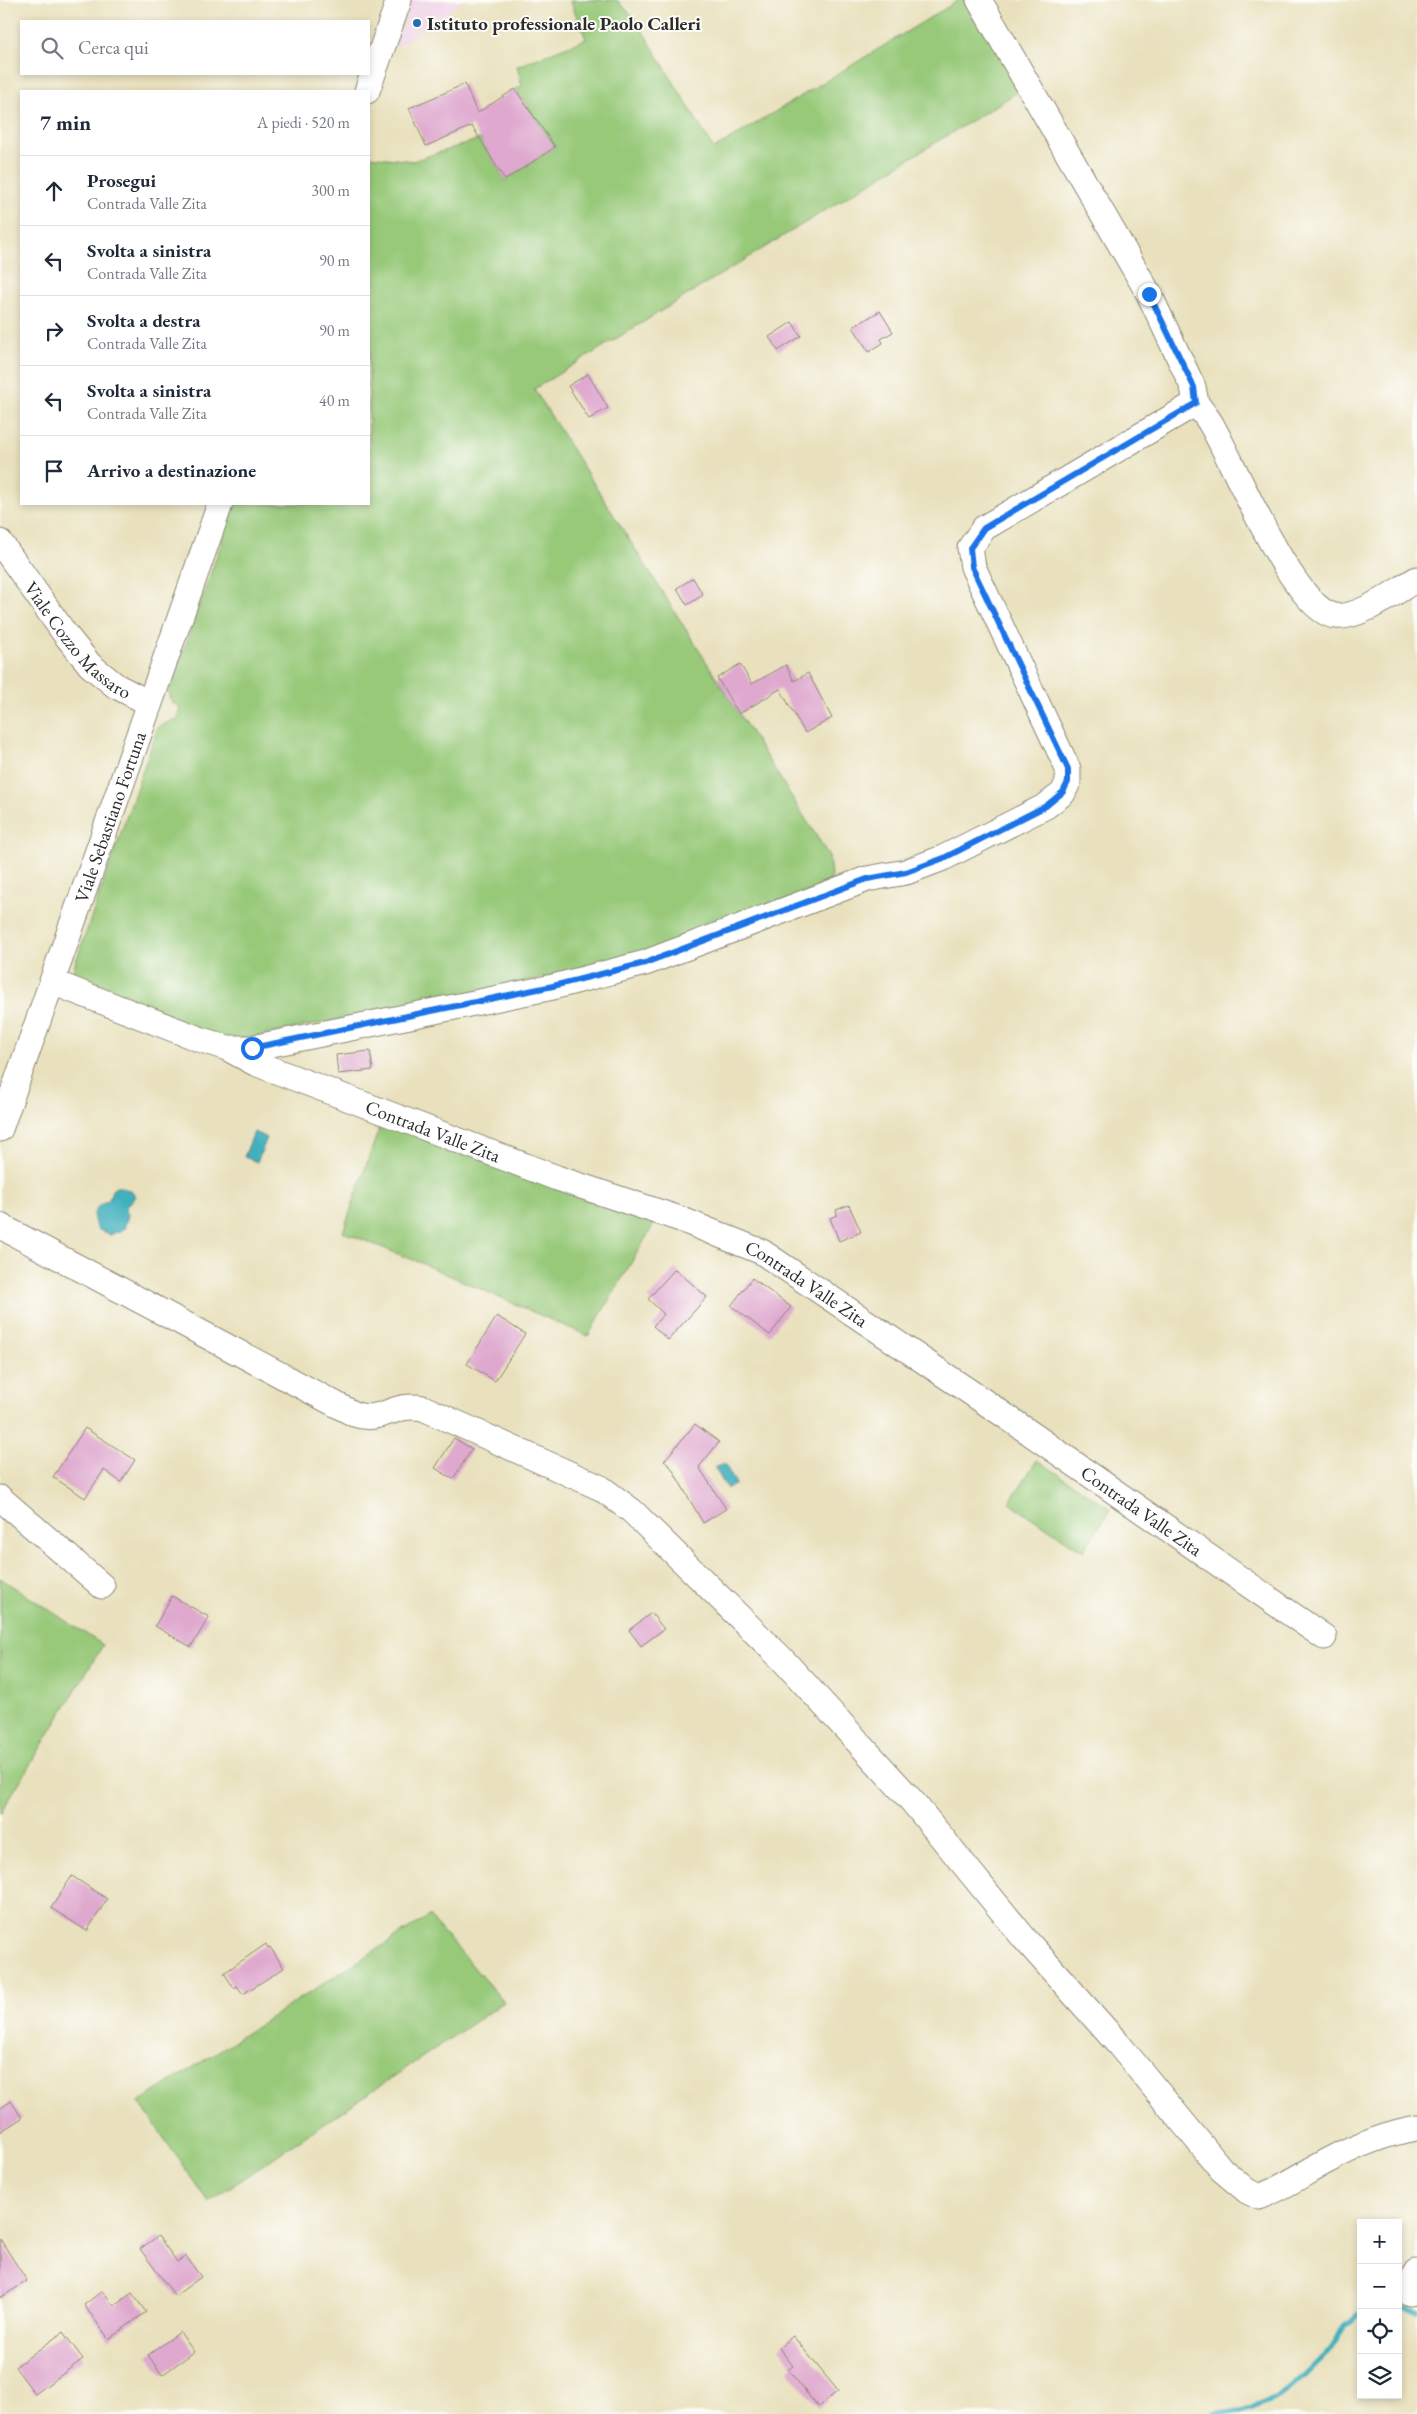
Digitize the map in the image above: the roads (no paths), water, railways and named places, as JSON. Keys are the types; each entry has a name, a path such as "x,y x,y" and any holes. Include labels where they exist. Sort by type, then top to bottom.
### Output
{"street":[{"path":"367,90 399,0"},
{"path":"979,0 1133,270 1149,294 1194,387 1196,403 1211,424 1268,540 1303,590 1318,606 1334,616 1352,615 1417,580"},
{"name":"Contrada Valle Zita","path":"227,1048 252,1048 553,986 645,963 867,879 906,872 944,858 1046,806 1063,792 1068,782 1068,769 972,567 970,548 984,528 1196,403"},
{"name":"Viale Sebastiano Fortuna","path":"0,1126 220,505"},
{"name":"Viale Cozzo Massaro","path":"0,542 90,665 116,686 149,704"},
{"name":"Contrada Valle Zita","path":"52,982 199,1040 227,1048 254,1063 557,1178 680,1219 762,1252 1012,1421 1324,1637"},
{"path":"0,1226 354,1414 364,1418 376,1417 402,1406 423,1408 601,1488 632,1511 782,1660 912,1801 1012,1923 1120,2046 1222,2170 1247,2191 1259,2197 1272,2192 1327,2160 1393,2132 1417,2128"},
{"path":"0,1498 102,1586"}],"water":[{"path":"254,1132 267,1138 257,1162 244,1157"},
{"path":"116,1187 133,1192 135,1197 125,1208 128,1215 124,1229 110,1235 97,1229 94,1215 100,1205 109,1200 112,1190"},
{"path":"724,1463 736,1484 727,1489 715,1468"}],"waterway":[{"path":"1402,2306 1417,2310"},
{"path":"1213,2414 1247,2409 1277,2397 1305,2375 1335,2345 1345,2326 1357,2316"}],"place":[{"name":"Istituto professionale Paolo Calleri","path":"417,23"}]}
